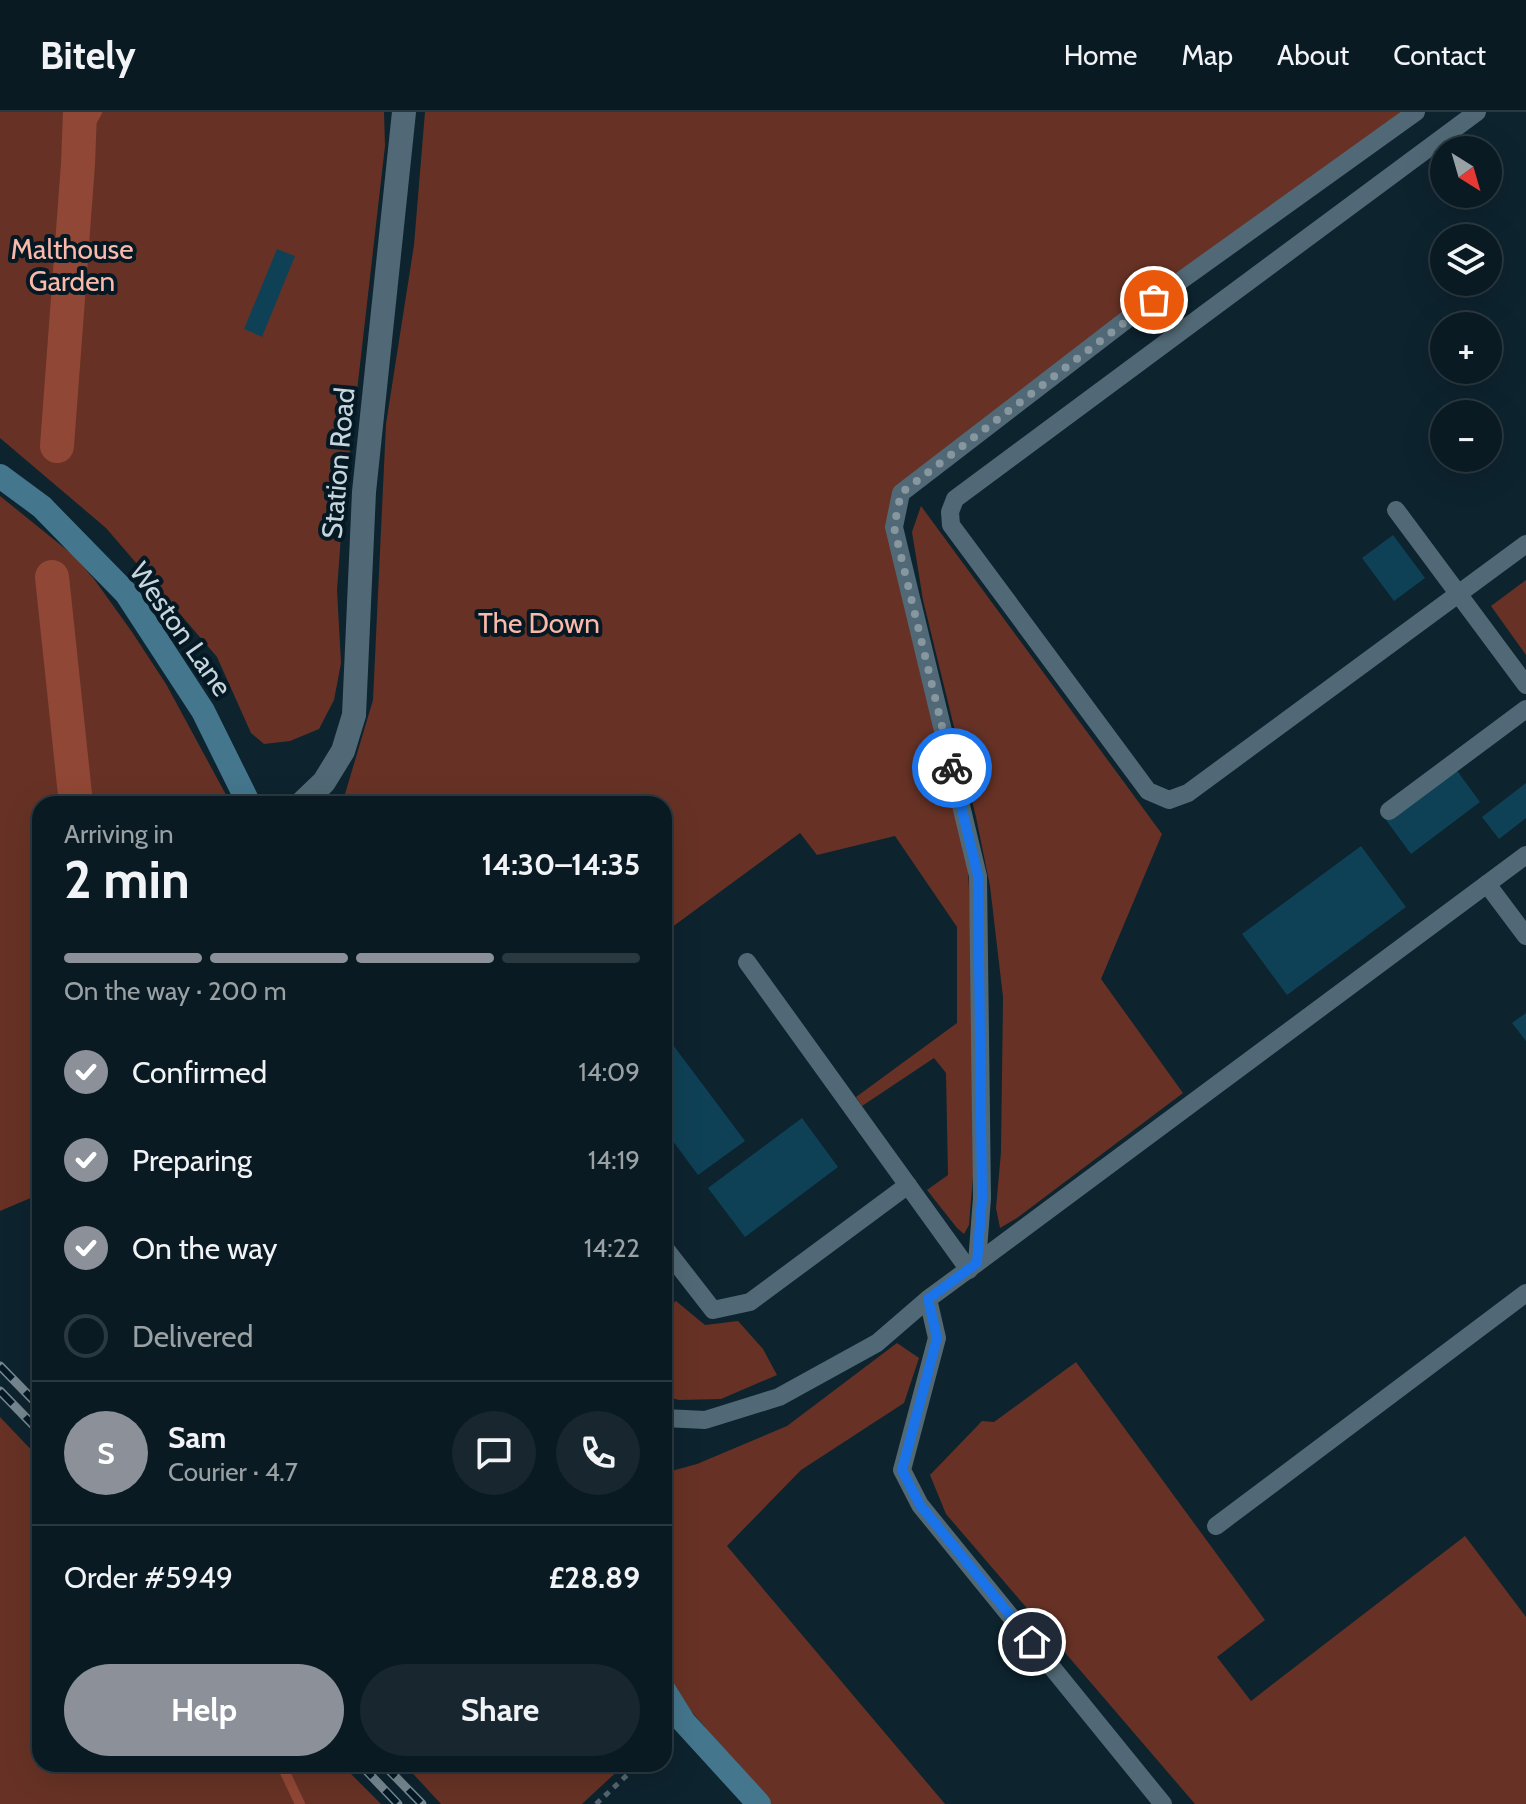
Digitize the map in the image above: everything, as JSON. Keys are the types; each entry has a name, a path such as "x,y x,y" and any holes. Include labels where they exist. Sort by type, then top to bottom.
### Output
{"street":[{"name":"Station Road","path":"309,796 324,782 343,751 354,715 364,492 404,112"},
{"name":"Weston Lane","path":"0,476 42,507 126,593 203,711 245,796"},
{"path":"672,1703 684,1722 759,1804"}],"lane":[{"path":"973,1266 982,1198 978,876 894,527 901,493 1130,317 1416,112"},
{"path":"1477,112 955,499 950,512 951,525 1148,791 1169,800 1188,793 1526,544"},
{"path":"1396,510 1526,685"},
{"path":"1389,811 1526,709"},
{"path":"672,1418 705,1420 779,1397 877,1343 928,1299 1526,855"},
{"path":"1487,884 1526,936"},
{"path":"747,962 908,1185 973,1266"},
{"path":"672,1257 713,1310 750,1302 908,1185"},
{"path":"1216,1526 1526,1293"},
{"path":"928,1299 937,1338 902,1470 920,1505 1163,1804"}],"path":[{"path":"596,1804 630,1772"}],"green space":[{"name":"Malthouse Garden","path":"0,112 384,112 385,146 342,522 337,590 341,663 334,700 319,729 290,741 264,744 251,733 217,657 106,528 0,438"},
{"name":"The Down","path":"425,112 1420,112 901,493 894,527 968,871 972,945 973,1175 969,1225 964,1234 927,1190 948,1175 946,1073 934,1058 862,1106 856,1097 957,1023 957,927 895,836 817,855 800,833 672,927 672,796 344,796 373,700 386,424 414,245"},
{"path":"0,496 73,555 94,579 166,684 227,796 32,796 32,1197 0,1211"},
{"path":"921,506 1162,834 1101,979 1183,1093 1000,1228 996,1208 1001,1152 1003,997 990,886 923,600 912,532"},
{"path":"1526,580 1526,655 1491,606"},
{"path":"676,1301 705,1325 738,1321 763,1349 777,1375 721,1399 672,1398 672,1304"},
{"path":"897,1343 919,1358 904,1403 801,1470 727,1546 945,1804 771,1804 672,1685 672,1471 697,1464 787,1426"},
{"path":"1076,1362 1265,1620 1217,1657 1251,1701 1465,1536 1526,1617 1526,1804 1195,1804 946,1514 930,1475 982,1421 994,1422"},
{"path":"0,1417 32,1451 32,1772 349,1772 381,1804 0,1804"},
{"path":"411,1772 616,1772 582,1804 441,1804"}],"building":[{"path":"277,249 295,256 262,337 244,329"},
{"path":"1393,535 1425,578 1394,601 1362,558"},
{"path":"1455,768 1480,802 1411,854 1386,820"},
{"path":"1526,783 1526,818 1499,839 1482,817"},
{"path":"1361,846 1406,907 1287,995 1242,934"},
{"path":"1526,1013 1526,1041 1512,1023"},
{"path":"672,1044 745,1141 698,1175 672,1140"},
{"path":"802,1118 838,1167 745,1237 708,1188"}],"waterway":[{"path":"57,446 80,112"},
{"path":"78,147 97,112"},
{"path":"52,577 75,796"},
{"path":"285,1772 300,1804"}],"railway":[{"path":"0,1366 32,1399"},
{"path":"0,1391 32,1424"},
{"path":"368,1772 398,1804"},
{"path":"391,1772 422,1804"}],"way so far":[{"path":"952,768 894,527 901,493 1154,300"}],"route":[{"path":"952,768 978,876 982,1198 977,1263 928,1299 937,1338 902,1470 920,1505 1032,1642"}]}
